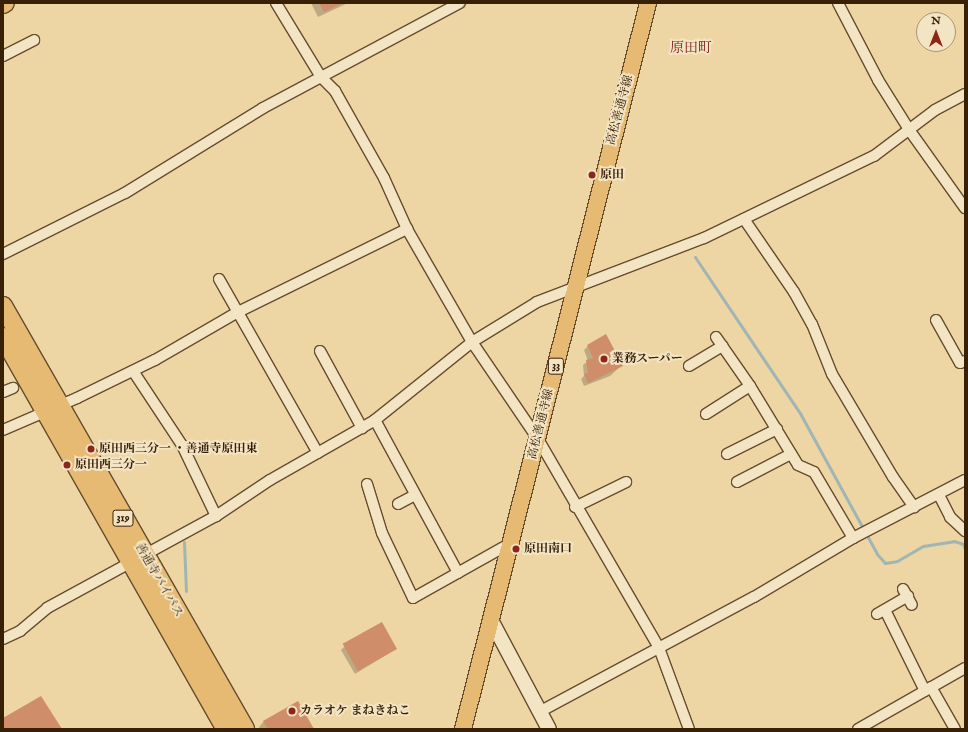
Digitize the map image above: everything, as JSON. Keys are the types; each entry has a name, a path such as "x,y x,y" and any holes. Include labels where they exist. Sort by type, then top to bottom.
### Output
{"highway":[{"name":"善通寺バイパス","path":"3,306 52,408 139,560 245,729"},
{"name":"善通寺バイパス","path":"3,337 52,408"},
{"name":"善通寺バイパス","path":"139,560 226,729"}],"main road":[{"name":"高松善通寺線","path":"463,729 648,3"}],"street":[{"path":"276,3 321,77 335,91 384,178 408,229 472,342 538,439 575,507 659,648 689,729"},
{"path":"3,254 125,193 237,123 365,51 383,45 460,3"},
{"path":"838,3 878,80 910,131 965,208"},
{"path":"3,56 34,40"},
{"path":"3,640 20,631 47,608 139,560 216,516 270,480 375,420 472,342 537,302 575,289 704,238 874,156 910,131 935,110 965,94"},
{"path":"744,219 794,292 812,324 832,374 893,477 914,507"},
{"path":"3,430 133,371 236,313 408,229"},
{"path":"219,279 236,313 318,453"},
{"path":"936,320 960,363 965,361"},
{"path":"716,337 778,429 798,465 814,472 853,538"},
{"path":"689,366 722,346"},
{"path":"320,351 362,428"},
{"path":"133,371 182,445 216,516"},
{"path":"706,414 750,386"},
{"path":"3,392 13,388"},
{"path":"375,420 458,573"},
{"path":"727,454 778,429"},
{"path":"737,482 791,454"},
{"path":"541,712 754,597 853,538 939,495 965,480"},
{"path":"575,507 626,482"},
{"path":"366,484 382,533 413,598 510,543"},
{"path":"398,504 415,495"},
{"path":"939,495 950,517 965,532"},
{"path":"908,597 881,612 928,689 955,729"},
{"path":"491,620 549,729"},
{"path":"858,729 965,668"}],"building":[{"path":"319,3 343,3 324,12"},
{"name":"業務スーパー","path":"606,334 623,366 588,383 584,374 588,373 586,360 593,358 587,345"},
{"path":"382,622 397,649 358,671 343,644"},
{"path":"41,696 62,729 3,729 3,718"},
{"name":"カラオケ まねきねこ","path":"298,701 314,729 268,729 263,721"}],"waterway":[{"path":"695,257 801,415 877,554 885,563 897,561 923,546 954,541 963,544 965,549"},
{"path":"184,542 186,591"}],"place":[{"name":"原田","path":"592,175"},
{"name":"業務スーパー","path":"604,359"},
{"name":"原田西三分一 ・善通寺原田東","path":"91,449"},
{"name":"原田西三分一","path":"67,465"},
{"name":"原田南口","path":"516,549"},
{"name":"カラオケ まねきねこ","path":"292,711"}],"district":[{"name":"原田町","path":"691,48"}]}
